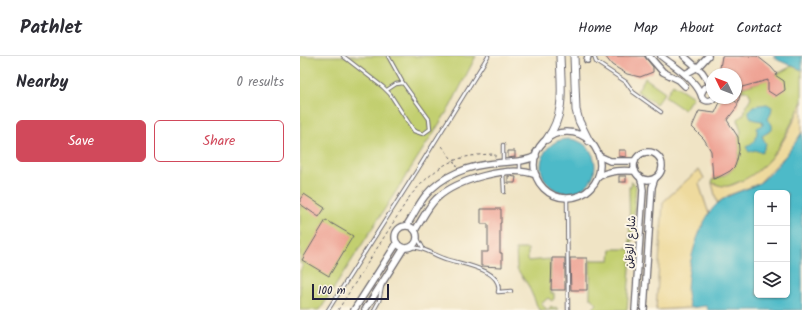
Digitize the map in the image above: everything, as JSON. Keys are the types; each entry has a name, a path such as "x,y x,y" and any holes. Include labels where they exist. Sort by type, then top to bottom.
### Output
{"street":[{"path":"407,225 415,230 417,237 415,243 411,247 404,248 397,243 394,238 395,232 402,226 407,225 422,201 442,180 461,171 479,165 503,162 520,162 528,160 533,155 555,126 560,110 560,56"},
{"path":"533,155 538,181 545,190 556,196 574,198 586,192 595,183 598,177 600,170 599,156 579,121 576,110 574,56"},
{"path":"649,56 660,70 676,78 685,86"},
{"path":"661,56 683,72 696,85 702,98 706,101"},
{"path":"684,56 698,67 706,77"},
{"path":"676,78 683,72 698,67 708,56"},
{"path":"701,94 704,88 706,88"},
{"path":"544,140 565,132 578,134 589,140"},
{"path":"644,152 651,152 658,156 661,162 661,169 654,178 647,179 640,177 635,171 635,161 638,156 644,152"},
{"path":"599,156 605,160 635,161"},
{"path":"461,171 472,180"},
{"path":"415,230 436,199 450,189 472,180 503,172 520,171 536,176"},
{"path":"598,177 614,171 635,171"},
{"name":"شارع الوَطَن","path":"635,310 643,190 640,177"},
{"name":"شارع الوَطَن","path":"644,310 652,187 654,178"},
{"path":"354,310 397,243"},
{"path":"364,310 404,248"}],"lane":[{"path":"343,56 387,90 414,131 424,134 430,129 429,119 403,83 388,56"},
{"path":"328,310 488,56"},
{"path":"594,56 596,62 626,82 633,92 661,112"},
{"path":"387,90 396,84 403,83"},
{"path":"503,145 503,162"},
{"path":"614,171 615,161"},
{"path":"520,162 520,171"},
{"path":"503,172 504,192"},
{"path":"567,198 568,310"},
{"path":"417,237 424,248"},
{"path":"411,247 424,248 441,257 472,266 492,275 498,284 498,292 511,291"},
{"path":"374,310 381,296 382,282"}],"path":[{"path":"533,155 544,140"},
{"path":"442,146 461,171"}],"green space":[{"path":"300,56 476,56 450,107 320,310 300,310 300,271 303,265 300,263"},
{"path":"792,66 802,70 802,101 797,113 778,148 759,170 748,178 725,187 712,183 713,179 725,175 733,169 736,164 739,154 738,136 741,133 738,119 744,114 751,97 748,91 742,91 742,88 766,80"},
{"path":"645,78 665,92 656,104 637,91"},
{"path":"673,84 693,97 684,110 665,97"},
{"path":"632,181 636,186 627,310 591,310 597,304 591,298 590,299 590,260 610,260 611,249 630,249 629,187 631,186"},
{"path":"516,249 528,249 528,261 550,259 551,293 554,293 554,299 552,301 548,298 541,304 548,310 539,310 528,285 517,269"},
{"path":"551,306 554,308 556,307 558,310 548,310"}],"sand":[{"path":"802,101 802,132 786,155 758,184 729,195 717,203 712,183 722,186 732,185 750,176 761,168 770,159 786,136"},
{"path":"699,169 704,178 699,184 709,214 695,247 689,271 688,296 690,308 656,310 663,202"}],"water":[{"path":"773,56 802,56 802,70 778,60"},
{"path":"767,104 772,107 768,119 772,125 772,130 762,136 766,144 762,153 755,150 749,152 746,147 755,139 757,128 763,125 762,121 754,119 749,115 749,110 753,106"},
{"path":"802,132 802,310 708,310 706,306 690,308 687,292 691,258 699,233 710,212 717,204 726,198 762,181 787,153"},
{"path":"568,139 578,141 587,147 593,156 595,166 593,176 587,185 578,191 568,193 558,191 549,185 543,176 541,166 543,156 549,147 558,141"}],"building":[{"path":"605,56 644,56 653,67 653,72 640,77 627,74 612,65"},
{"path":"722,56 757,56 771,67 777,74 775,75 784,81 785,90 776,96 768,91 768,80 742,87 742,68 720,68"},
{"path":"719,104 738,104 727,120 738,137 739,150 735,166 730,171 713,179 711,151 704,139 692,127 699,111 715,113"},
{"path":"619,150 626,150 626,157 619,156"},
{"path":"508,151 515,151 515,157 508,158"},
{"path":"508,176 516,177 515,183 508,183"},
{"path":"619,176 626,176 626,182 619,182"},
{"path":"304,194 325,208 319,217 300,204 300,199"},
{"path":"481,209 501,209 500,253 502,253 502,267 481,266 481,252 488,252 488,224 481,224"},
{"path":"326,220 353,236 329,276 302,260"},
{"path":"552,258 565,258 565,290 551,290"},
{"path":"570,258 587,258 587,290 571,290"}]}
